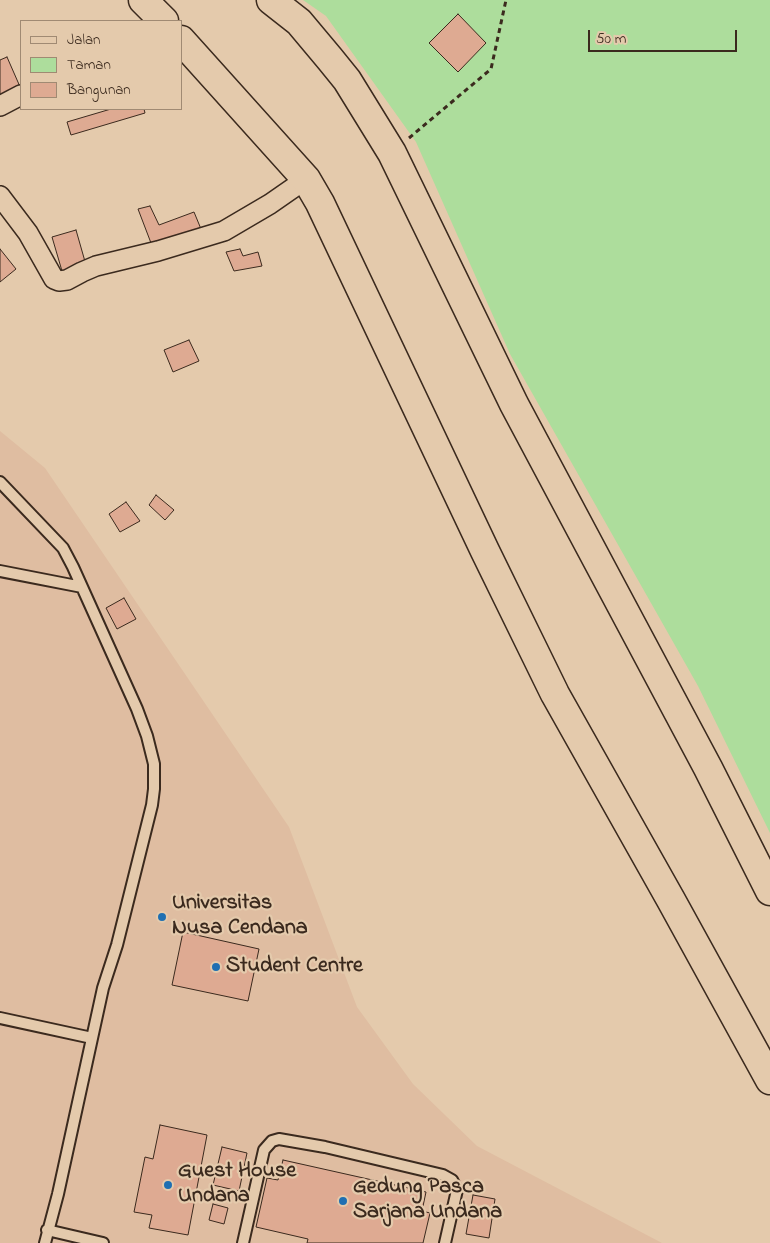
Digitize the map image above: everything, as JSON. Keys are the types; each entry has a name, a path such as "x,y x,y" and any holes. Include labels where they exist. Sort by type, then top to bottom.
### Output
{"highway":[{"path":"143,0 163,20"},
{"path":"271,0 299,22 347,80 392,153 514,404 708,768 770,891"},
{"path":"182,41 306,179 335,233 485,551 555,694 667,891 770,1080"}],"street":[{"path":"0,106 20,96"},
{"path":"0,196 28,233 54,279 60,281 67,280 96,266 158,251 224,231 270,204 306,179"}],"lane":[{"path":"0,482 63,548 137,709 147,736 154,764 154,789 146,831 136,864 117,945 103,988 58,1194 44,1243"},
{"path":"0,571 82,587"},
{"path":"0,1018 92,1038"},
{"path":"243,1243 264,1150 272,1141 279,1139 443,1175 452,1180 457,1190 445,1243"},
{"path":"47,1230 103,1243"}],"path":[{"path":"392,153 478,82 491,69 506,0"}],"shaded area":[{"name":"Universitas Nusa Cendana","path":"0,431 45,468 289,827 357,1007 413,1084 477,1146 662,1243 0,1243"}],"green space":[{"path":"303,0 770,0 770,833 698,686 510,354 416,142 326,16"}],"building":[{"path":"458,14 486,43 458,72 429,43"},
{"path":"7,57 20,89 0,98 0,60"},
{"path":"108,110 144,110 145,113 71,135 67,122"},
{"path":"150,206 159,225 194,212 201,229 151,243 138,209"},
{"path":"76,230 86,265 62,271 52,237"},
{"path":"0,249 16,269 0,282"},
{"path":"240,249 243,256 258,252 262,266 234,271 226,252"},
{"path":"189,340 199,361 173,372 164,350"},
{"path":"156,495 174,510 165,520 149,505"},
{"path":"126,502 140,521 120,532 109,514"},
{"path":"124,598 136,619 117,629 106,608"},
{"name":"Student Centre","path":"183,932 259,949 248,1001 172,985"},
{"name":"Guest House Undana","path":"160,1125 207,1135 188,1235 149,1228 152,1215 134,1212 145,1157 153,1159"},
{"path":"222,1147 247,1153 239,1191 213,1185"},
{"name":"Gedung Pasca Sarjana Undana","path":"283,1160 426,1192 422,1211 430,1213 423,1243 307,1243 308,1239 256,1227 267,1178 278,1180"},
{"path":"473,1195 495,1199 489,1238 466,1234"},
{"path":"213,1204 228,1208 224,1224 209,1220"}],"place":[{"name":"Universitas Nusa Cendana","path":"162,917"},
{"name":"Student Centre","path":"216,967"},
{"name":"Guest House Undana","path":"168,1185"},
{"name":"Gedung Pasca Sarjana Undana","path":"343,1201"}]}
